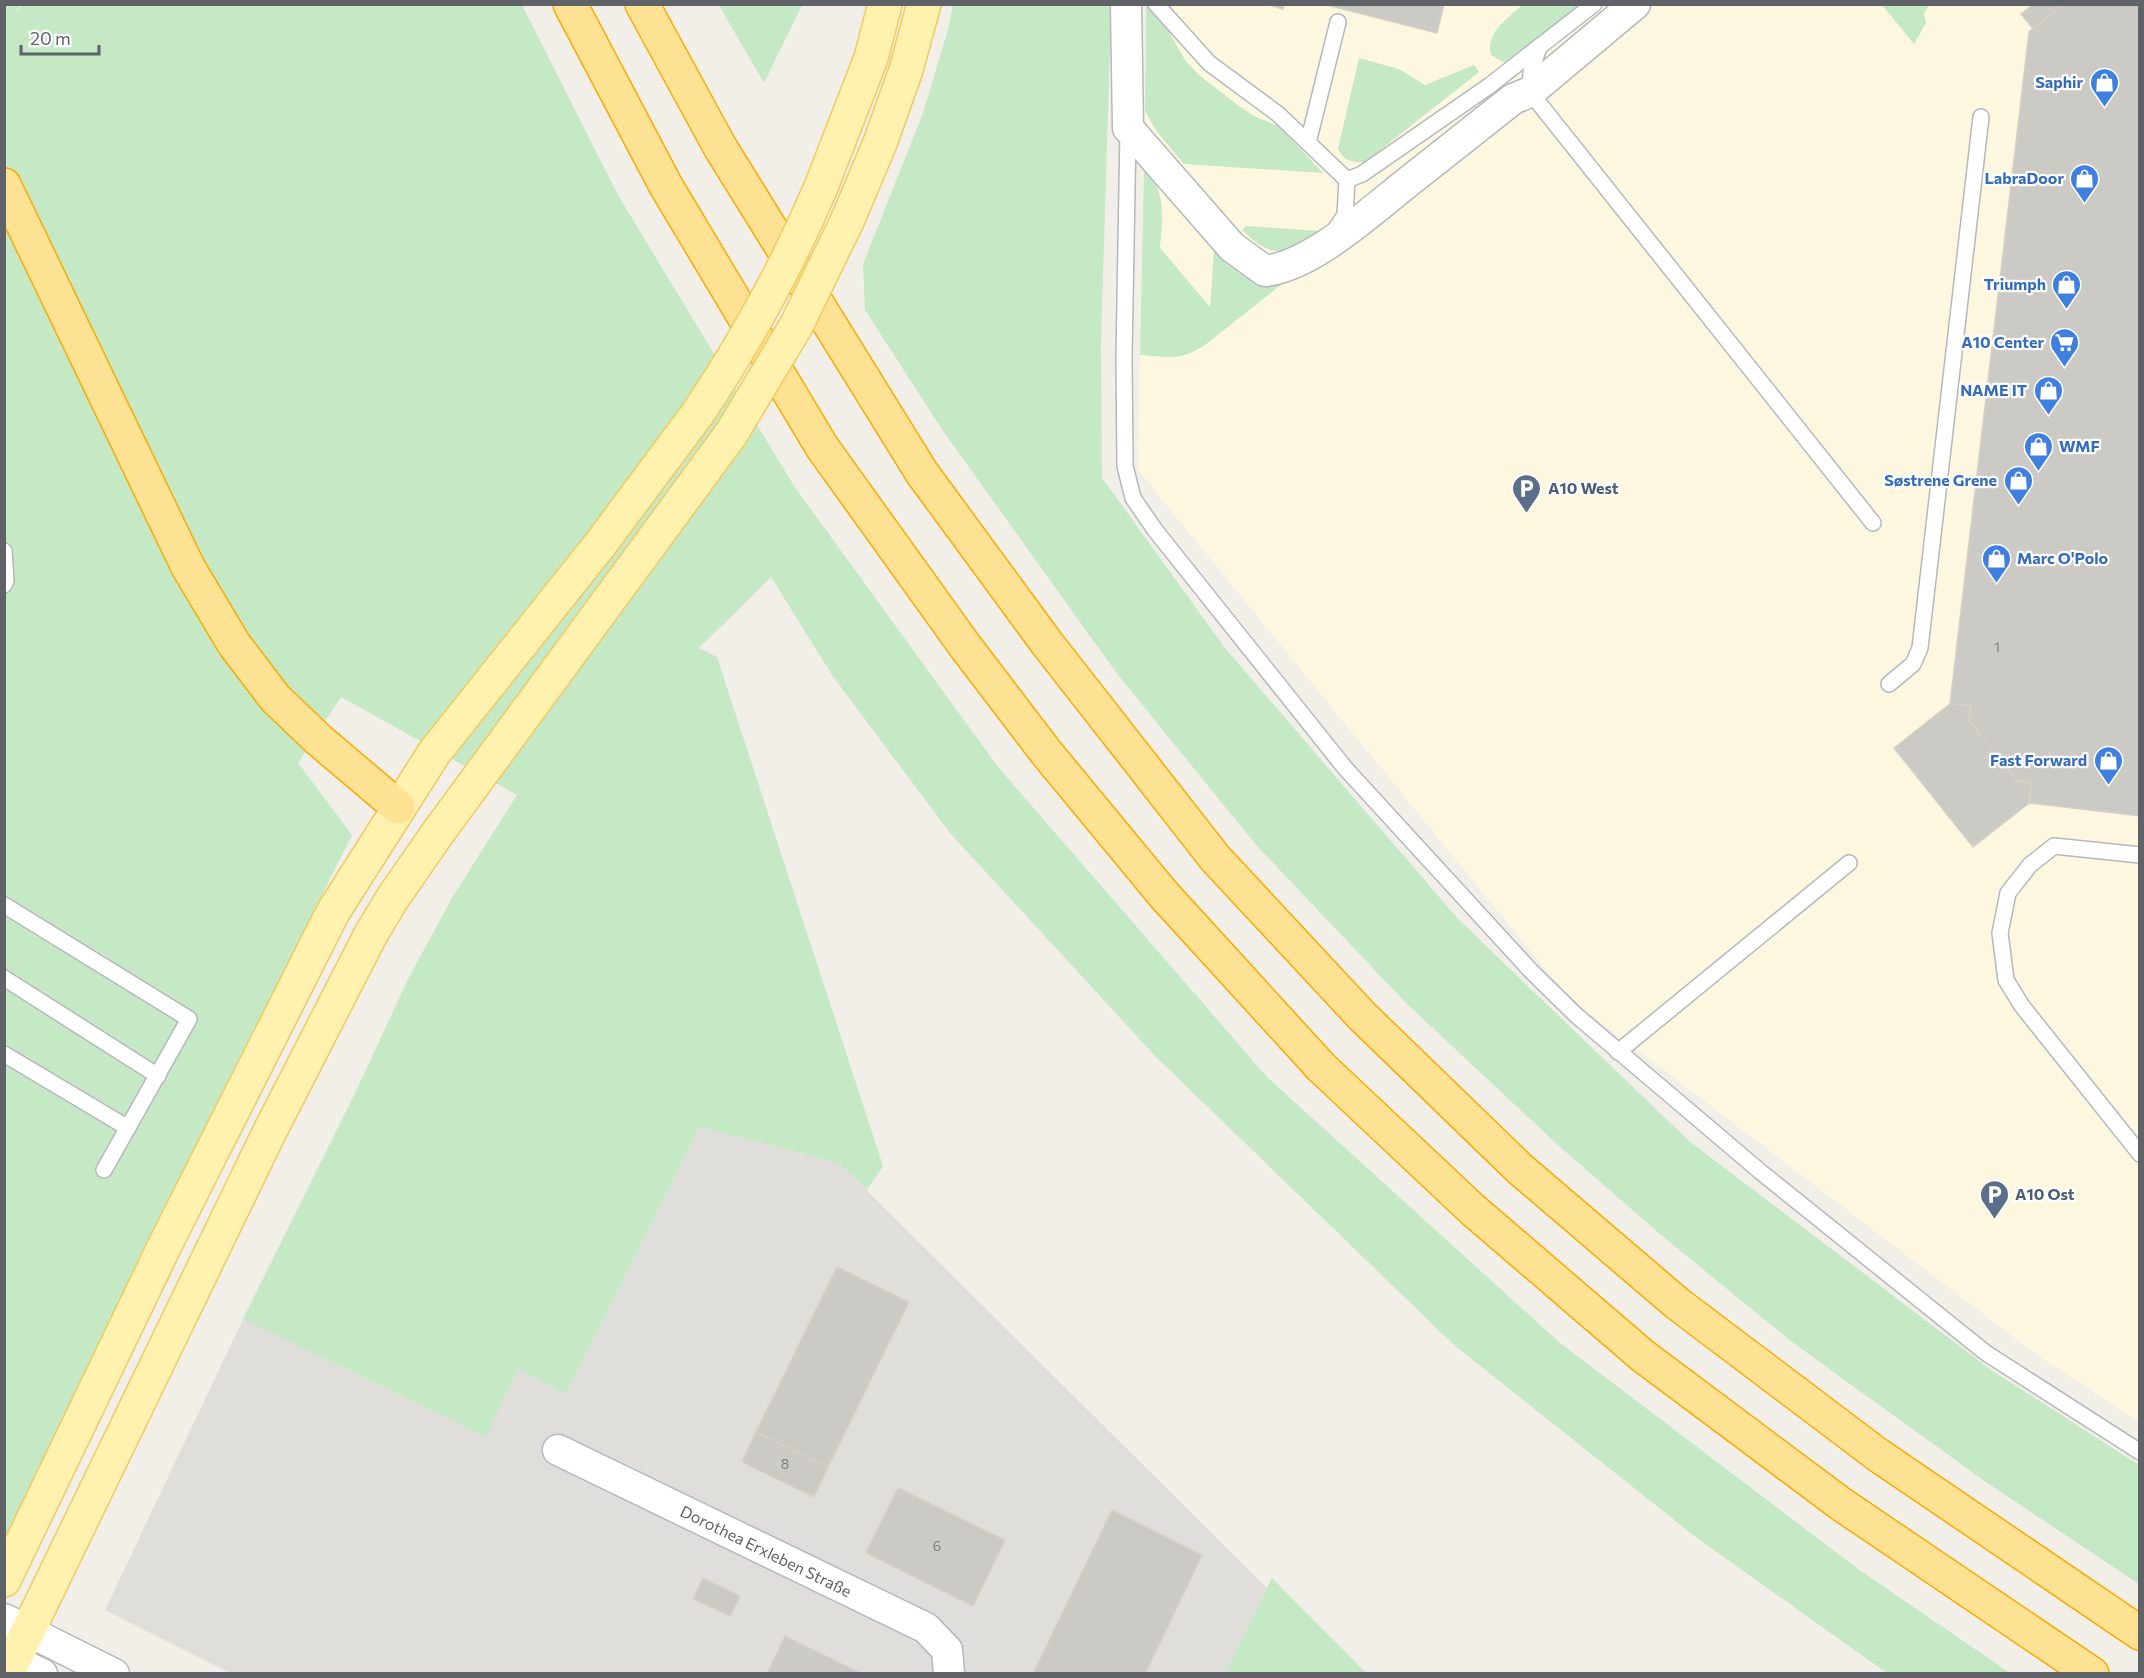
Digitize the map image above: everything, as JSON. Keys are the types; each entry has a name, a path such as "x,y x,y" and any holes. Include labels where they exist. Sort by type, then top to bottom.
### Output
{"highway":[{"path":"570,4 666,186 822,447 895,551 1045,751 1164,896 1321,1066 1473,1210 1643,1356 1841,1504 2092,1674"},
{"path":"642,4 720,147 922,473 1046,642 1215,858 1362,1016 1520,1169 1678,1304 1878,1455 2139,1633"},
{"path":"4,185 188,567 234,644 275,698 319,741 398,807"}],"main road":[{"path":"4,1580 166,1243 333,912 434,753 602,542 698,413 728,368 772,293 798,243 821,187 871,58 885,4"},
{"path":"17,1666 16,1625 371,934 437,834 731,434 796,326 848,219 884,133 906,70 924,4"},
{"path":"398,807 437,834"}],"street":[{"path":"1126,4 1128,128 1232,247 1265,271 1280,269 1323,247 1513,99 1530,92 1635,4"},
{"name":"Dorothea Erxleben Straße","path":"558,1450 926,1628 947,1650 948,1674"},
{"path":"16,1625 114,1674"}],"lane":[{"path":"1156,4 1209,63 1278,114 1347,180 1345,215 1323,247"},
{"path":"1347,180 1362,174 1489,86 1594,4"},
{"path":"1308,143 1338,22"},
{"path":"1539,47 1531,72 1530,92 1873,523"},
{"path":"1889,684 1913,664 1920,648 1980,117"},
{"path":"1128,128 1124,358 1125,466 1133,498 1198,586 1345,768 1531,971 1577,1016 1762,1173 1986,1353 2139,1452"},
{"path":"4,551 6,581 4,585"},
{"path":"2139,855 2054,846 2030,865 2008,893 2000,933 2006,980 2022,1006 2139,1154"},
{"path":"1618,1052 1850,863"},
{"path":"4,905 189,1019 104,1170"},
{"path":"4,978 158,1076"},
{"path":"4,1054 128,1128"}],"shaded area":[{"path":"1146,5 2139,5 2139,1422 2037,1355 1568,997 1138,470"},
{"path":"700,1127 839,1163 1267,1588 1225,1674 230,1673 105,1610 243,1319 486,1437 518,1369 566,1393"}],"green space":[{"path":"22,4 522,5 618,195 794,486 998,767 1267,1077 1560,1343 1858,1569 2010,1673 1887,1673 1697,1538 1454,1345 1156,1057 950,833 832,675 771,577 699,648 717,657 883,1166 867,1190 839,1163 700,1127 566,1394 518,1369 486,1437 243,1319 358,1087 408,979 452,898 517,795 341,697 298,763 352,835 173,1192 5,1538 5,5 20,5 11,20"},
{"path":"1523,4 1580,5 1509,61 1503,62 1491,55 1491,39 1499,26"},
{"path":"719,5 802,5 764,83"},
{"path":"953,5 1111,5 1101,346 1102,478 1225,648 1458,919 1689,1141 1991,1370 2139,1465 2139,1584 1983,1480 1792,1342 1661,1235 1559,1146 1406,1003 1257,846 1118,675 943,431 865,310 863,264 923,113 948,30"},
{"path":"1146,5 1164,23 1185,60 1199,75 1256,117 1279,126 1323,173 1184,164 1157,132 1145,111"},
{"path":"1882,5 1929,5 1924,14 1926,23 1914,44"},
{"path":"1359,58 1399,69 1425,85 1474,65 1479,72 1365,162 1356,162 1346,159 1338,149"},
{"path":"1144,163 1160,195 1162,223 1160,248 1210,307 1214,251 1217,249 1220,249 1237,269 1250,278 1265,280 1291,277 1205,345 1181,356 1140,355"},
{"path":"1246,226 1320,231 1312,239 1297,247 1280,251 1267,249 1261,245 1242,230"},
{"path":"1272,1578 1366,1673 1225,1673"}],"building":[{"path":"1266,4 1285,4 1283,9"},
{"path":"1323,4 1444,4 1437,33"},
{"path":"2034,4 2064,4 2033,29 2021,14"},
{"name":"A10 Center","path":"2064,4 2140,4 2140,816 2029,803 2031,783 2017,781 1969,720 1971,706 1950,704 2029,32"},
{"path":"1950,704 1971,706 1969,720 2017,781 2031,783 2029,803 1973,847 1894,748"},
{"path":"837,1267 909,1302 828,1467 756,1432"},
{"path":"756,1432 828,1467 814,1497 742,1462"},
{"path":"898,1488 1005,1540 973,1606 866,1553"},
{"path":"1112,1510 1202,1555 1145,1674 1033,1674"},
{"path":"703,1578 740,1596 730,1616 693,1599"},
{"path":"785,1636 862,1674 767,1674"}],"place":[{"name":"Saphir","path":"2104,108"},
{"name":"LabraDoor","path":"2085,204"},
{"name":"Triumph","path":"2067,310"},
{"name":"A10 Center","path":"2065,368"},
{"name":"NAME IT","path":"2048,416"},
{"name":"WMF","path":"2038,472"},
{"name":"Søstrene Grene","path":"2018,506"},
{"name":"A10 West","path":"1527,514"},
{"name":"Marc O'Polo","path":"1996,584"},
{"name":"Fast Forward","path":"2108,786"},
{"name":"A10 Ost","path":"1994,1220"}]}
